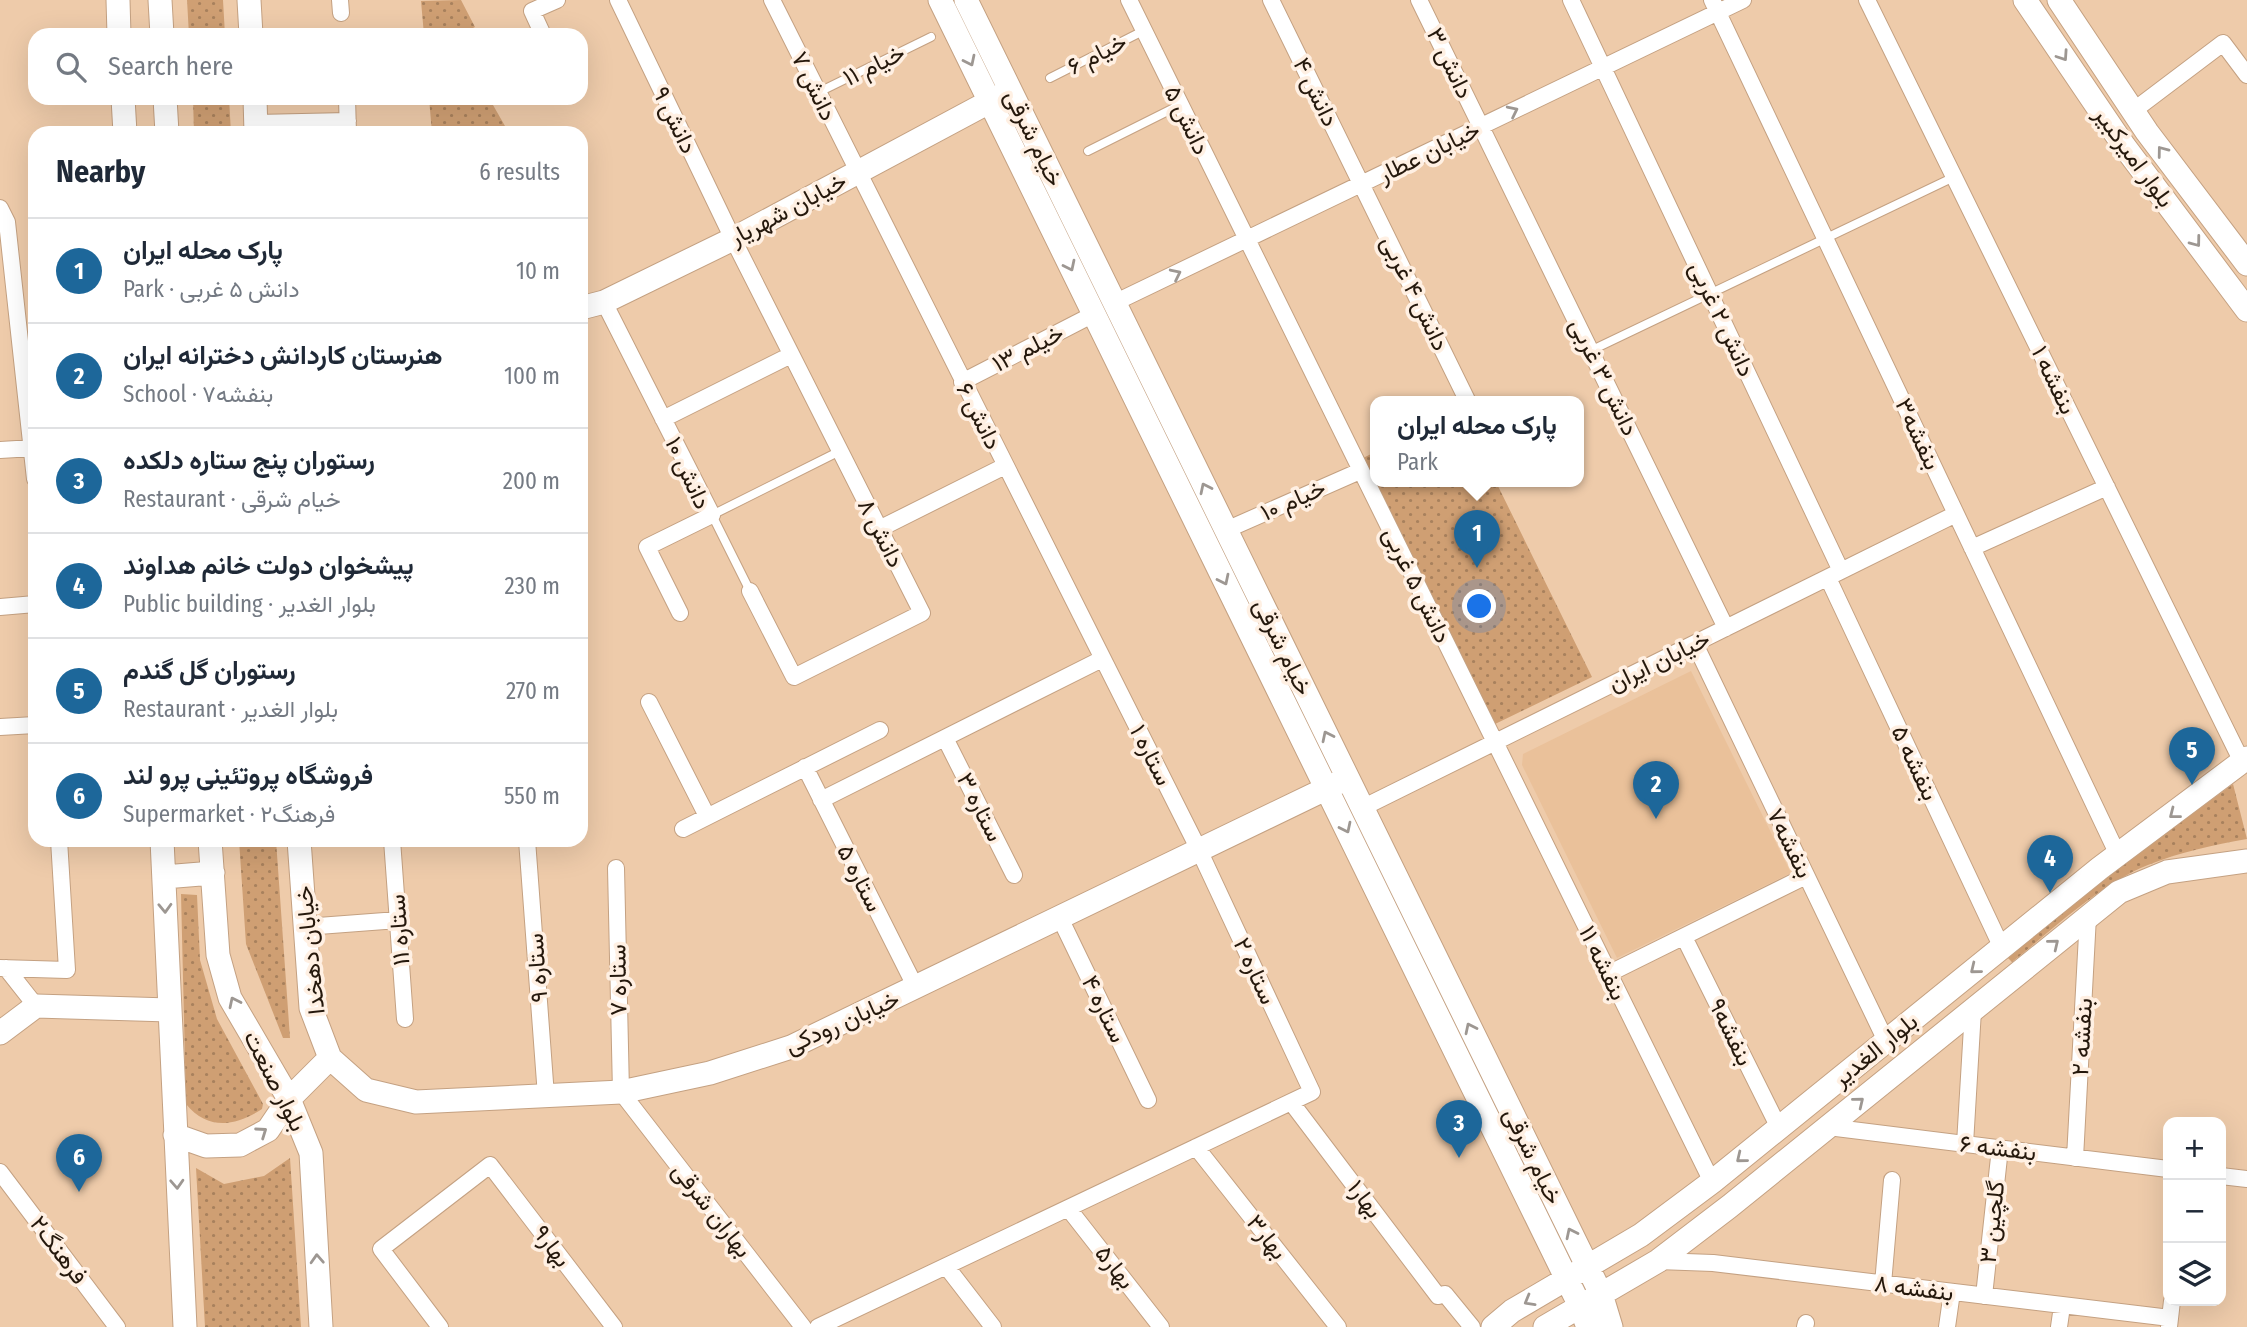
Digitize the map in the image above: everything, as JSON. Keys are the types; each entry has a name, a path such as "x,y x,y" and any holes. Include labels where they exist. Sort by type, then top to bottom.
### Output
{"street":[{"path":"118,0 120,28"},
{"path":"160,0 162,28"},
{"path":"249,0 251,28"},
{"path":"540,28 532,11 557,0"},
{"name":"دانش ۹","path":"618,0 733,239"},
{"name":"دانش ۷","path":"772,0 857,173"},
{"name":"خیام شرقی","path":"940,0 990,101 1226,530 1601,1294 1611,1327"},
{"name":"خیام شرقی","path":"966,0 1011,90 1205,540 1584,1317"},
{"name":"دانش ۵","path":"1129,0 1246,240"},
{"name":"دانش ۴","path":"1271,0 1362,184"},
{"name":"دانش ۳","path":"1419,0 1481,127"},
{"name":"دانش ۲ غربی","path":"1571,0 1710,293 1834,575"},
{"name":"خیابان عطار","path":"1104,309 1604,67 1715,6 1743,0"},
{"name":"بنفشه ۱","path":"1867,0 2244,759"},
{"name":"بلوار امیرکبیر","path":"2025,0 2124,146 2247,310"},
{"name":"بلوار امیرکبیر","path":"2059,0 2133,111 2247,264"},
{"name":"بنفشه۳","path":"1715,6 2118,855"},
{"path":"2133,111 2223,43 2247,75"},
{"name":"خیابان شهریار","path":"588,306 604,302 733,239 1011,90"},
{"path":"123,105 125,126"},
{"path":"165,105 167,126"},
{"path":"255,105 256,126"},
{"path":"347,105 348,126"},
{"name":"دانش ۳ غربی","path":"1481,127 1726,628"},
{"name":"دانش ۶","path":"857,173 1102,659"},
{"name":"دانش ۴ غربی","path":"1362,184 1465,396"},
{"path":"0,208 7,222 28,396"},
{"name":"دانش ۸","path":"733,239 922,614 794,677 750,591"},
{"name":"دانش ۵ غربی","path":"1246,240 1494,743"},
{"name":"دانش ۱۰","path":"604,302 712,515 647,547 680,613"},
{"name":"خیلم ۱۳","path":"962,382 1104,309"},
{"path":"663,419 791,355"},
{"path":"0,450 28,440"},
{"path":"879,529 1005,466"},
{"name":"خیام ۱۰","path":"1226,530 1360,471"},
{"path":"1972,548 2107,487"},
{"name":"خیابان ایران","path":"1362,808 1956,514"},
{"path":"1205,540 1226,530"},
{"name":"بنفشه ۵","path":"1834,575 2002,948"},
{"path":"0,607 28,605"},
{"name":"بنفشه۷","path":"1695,644 1886,1041"},
{"path":"821,800 1102,659"},
{"name":"ستاره ۱","path":"1102,659 1199,850"},
{"path":"649,702 707,817"},
{"path":"0,727 28,725"},
{"path":"683,829 880,730"},
{"name":"ستاره ۳","path":"945,738 1014,875"},
{"name":"بنفشه ۱۱","path":"1494,743 1712,1182"},
{"name":"بلوار الغدیر","path":"1493,1327 1512,1311 1641,1235 1712,1182 2118,855 2244,759"},
{"name":"ستاره ۵","path":"805,767 916,988"},
{"name":"خیابان رودکی","path":"330,1058 366,1090 416,1102 621,1093 710,1073 791,1047 1348,778"},
{"path":"3,968 67,970 59,847"},
{"path":"162,847 185,1327"},
{"name":"بلوار صنعت","path":"211,847 218,956 230,998 289,1099 311,1153 321,1327"},
{"name":"خیابان دهخدا","path":"299,847 310,1008 330,1058"},
{"name":"ستاره ۱۱","path":"393,847 405,1019"},
{"name":"ستاره ۹","path":"528,847 546,1096"},
{"name":"ستاره ۲","path":"1199,850 1312,1091 1291,1102"},
{"name":"بلوار الغدیر","path":"1545,1327 1584,1317 1601,1294 1658,1261 2119,892 2167,872 2247,861"},
{"name":"ستاره ۷","path":"616,868 621,1093"},
{"path":"164,877 213,873"},
{"path":"1608,974 1806,876"},
{"name":"بنفشه ۲","path":"2075,1158 2088,916"},
{"name":"ستاره ۴","path":"1060,918 1148,1100"},
{"path":"305,927 398,920"},
{"name":"بنفشه۹","path":"1684,937 1779,1128"},
{"path":"3,968 36,1006"},
{"path":"0,1033 36,1006 169,1010"},
{"path":"1965,1144 1973,1010"},
{"path":"175,1135 206,1146 240,1145 268,1130 289,1099 330,1058"},
{"name":"بهاران شرقی","path":"621,1093 803,1327"},
{"path":"818,1327 1291,1102"},
{"name":"بهار۱","path":"1291,1102 1438,1296 1445,1293 1472,1327"},
{"name":"بنفشه ۶","path":"1828,1127 2163,1168"},
{"name":"بهار۳","path":"1196,1147 1338,1327"},
{"name":"گلچین ۳","path":"1984,1296 2000,1148"},
{"name":"بهار۹","path":"440,1327 381,1249 490,1165 614,1327"},
{"name":"فرهنگ۲","path":"0,1172 117,1327"},
{"path":"2226,1177 2247,1179"},
{"path":"1883,1284 1892,1180"},
{"name":"بهار۵","path":"1068,1208 1161,1327"},
{"name":"بنفشه ۸","path":"1658,1261 1713,1264 1952,1292 2170,1323"},
{"path":"946,1266 993,1327"},
{"path":"1947,1327 1952,1292"},
{"path":"2059,1327 2062,1306"}],"lane":[{"name":"خیام ۶","path":"1050,78 1143,31"},
{"name":"خیام ۱۱","path":"817,93 931,37"},
{"path":"1088,151 1180,105"},
{"path":"1590,351 1954,177"},
{"path":"750,591 712,515 839,451"}],"shaded area":[{"path":"187,0 223,0 225,28 189,28"},
{"path":"461,0 475,27 423,28 421,1"},
{"path":"193,105 229,105 231,126 194,126"},
{"path":"430,105 493,105 505,126 431,126"},
{"path":"1370,454 1370,477 1361,459"},
{"path":"1375,487 1498,487 1592,677 1493,725"},
{"path":"1691,671 1791,873 1617,958 1522,765 1523,754"},
{"path":"2233,784 2247,839 2209,846 2148,865 2094,896 2012,962 2007,957 2096,883"},
{"path":"239,847 276,847 290,1038 283,1038 246,944"},
{"path":"181,894 197,895 200,960 217,1019 263,1104 262,1109 252,1115 232,1122 204,1119 186,1104"},
{"path":"290,1158 301,1327 205,1327 196,1168 224,1184 264,1176"}],"place":[{"name":"پارک محله ایران","path":"1477,568"},
{"name":"رستوران گل گندم","path":"2192,785"},
{"name":"هنرستان کاردانش دخترانه ایران","path":"1656,819"},
{"name":"پیشخوان دولت خانم هداوند","path":"2050,893"},
{"name":"رستوران پنج ستاره دلکده","path":"1459,1158"},
{"name":"فروشگاه پروتئینی پرو لند","path":"79,1192"}]}
